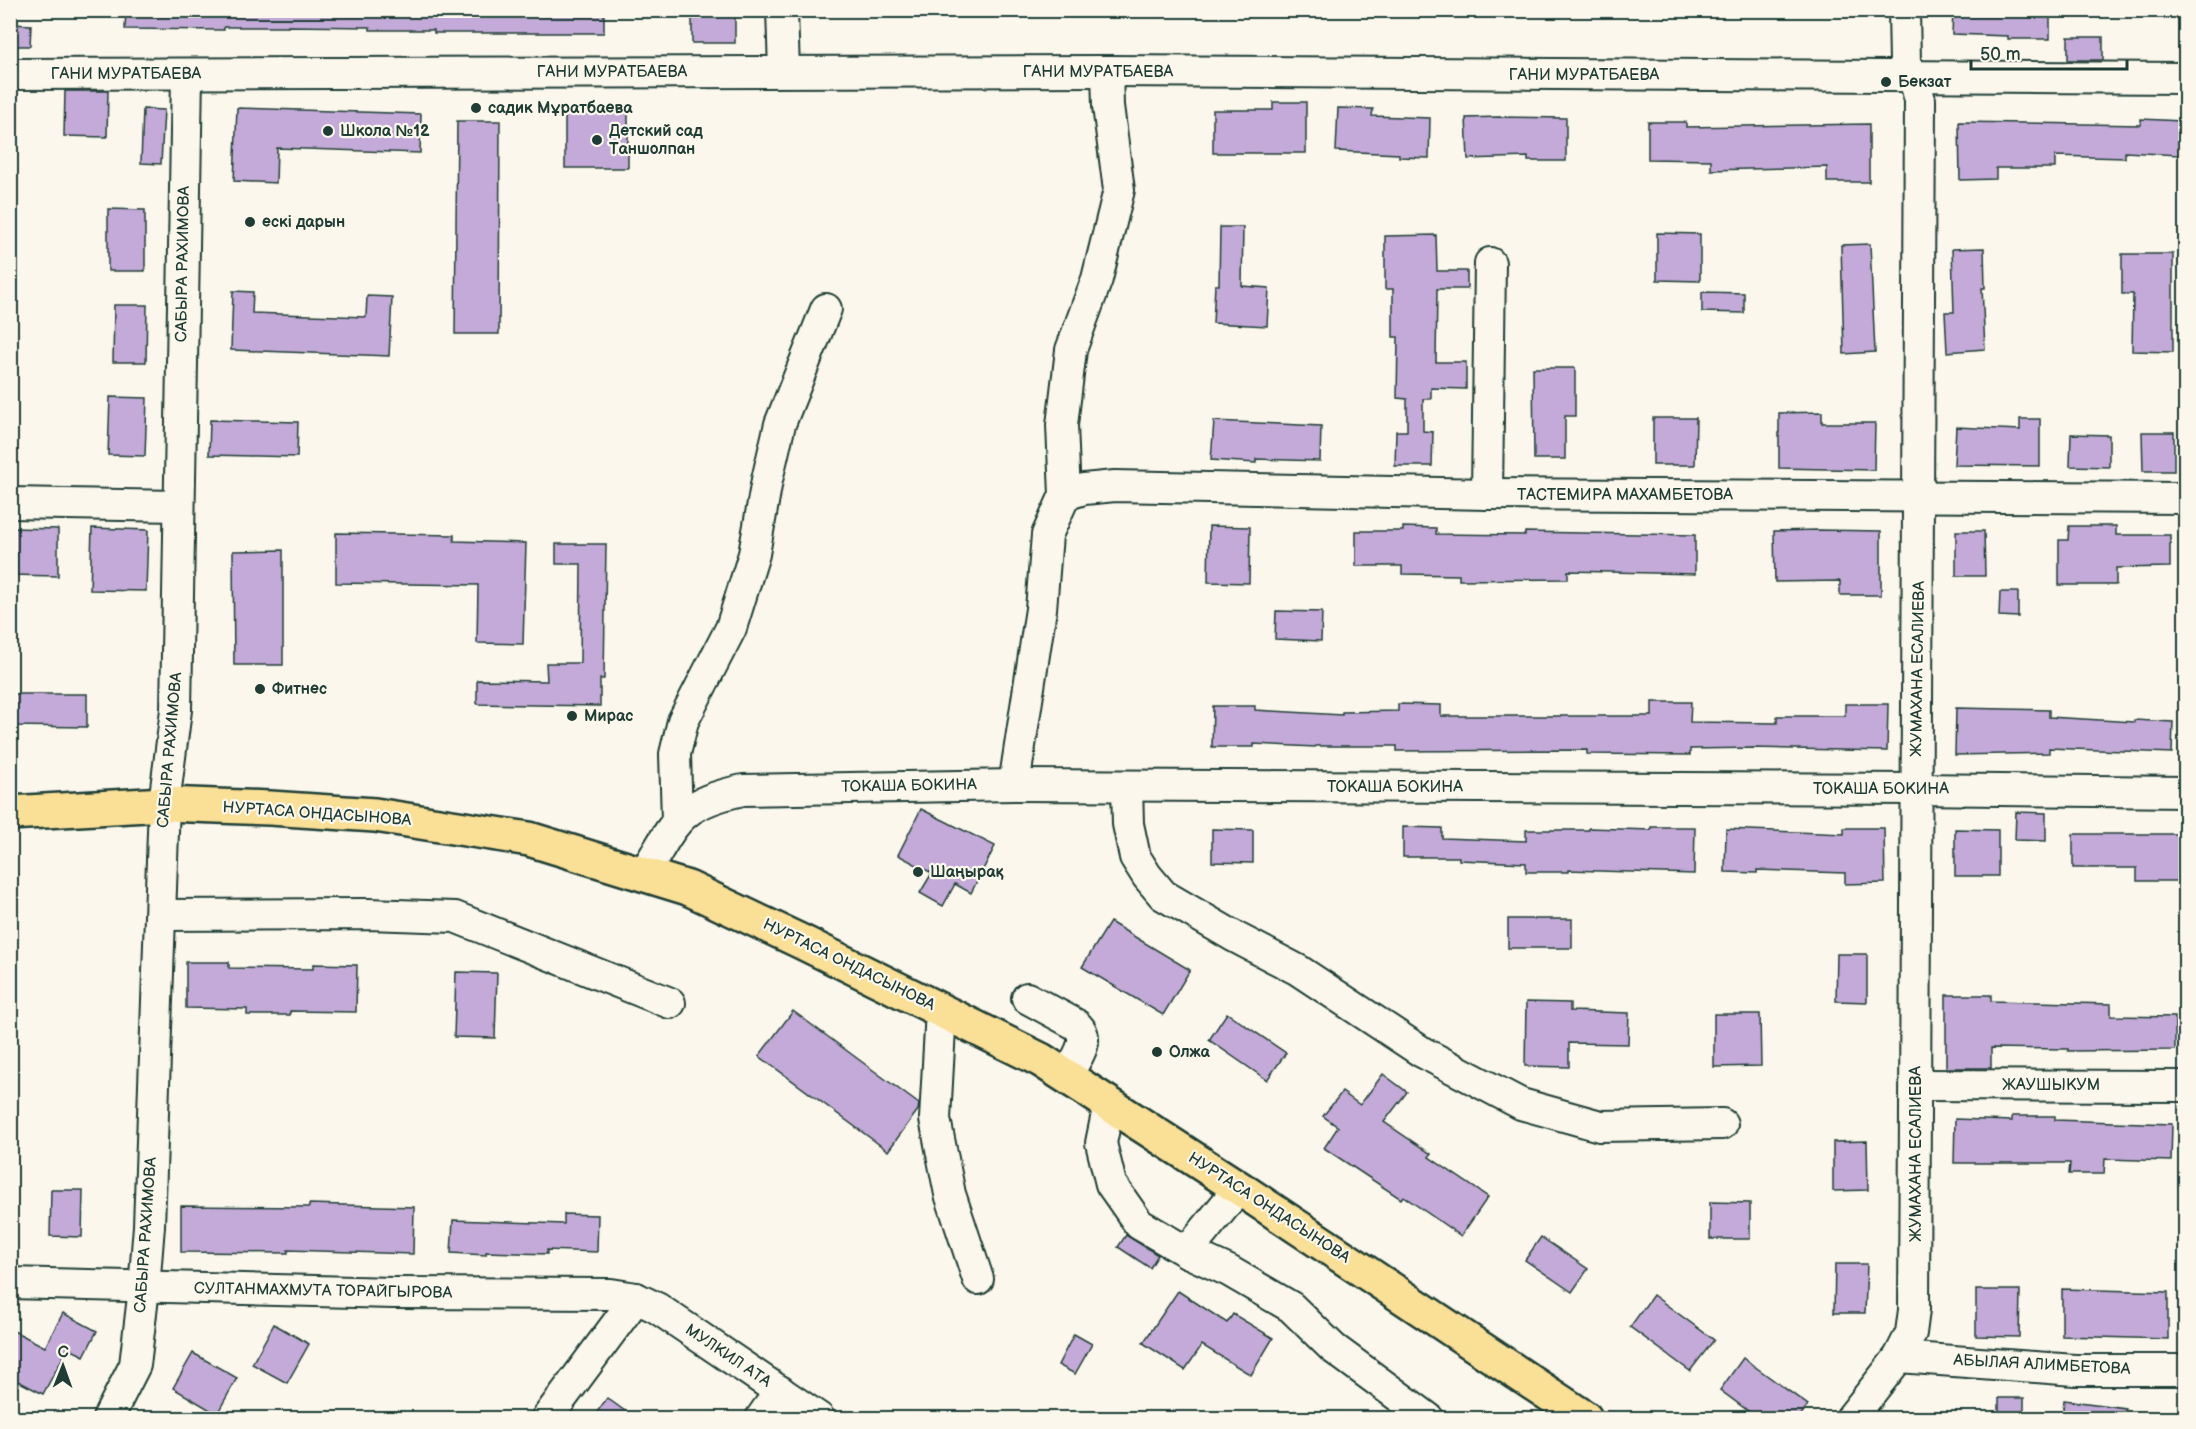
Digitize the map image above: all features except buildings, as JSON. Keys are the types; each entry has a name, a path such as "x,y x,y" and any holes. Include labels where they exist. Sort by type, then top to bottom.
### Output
{"main road":[{"name":"НУРТАСА ОНДАСЫНОВА","path":"10,813 164,804 270,808 398,818 529,838 688,888 1041,1060 1239,1188 1585,1419"}],"street":[{"path":"782,10 784,71"},
{"name":"ЖУМАХАНА ЕСАЛИЕВА","path":"1851,1419 1899,1357 1911,1333 1914,1310 1920,100 1914,78 1905,63 1904,10"},
{"path":"1014,785 1041,609 1047,535 1065,495 1062,425 1071,350 1097,279 1119,190 1108,106 1107,71"},
{"name":"ГАНИ МУРАТБАЕВА","path":"10,74 1107,71 2186,78"},
{"name":"САБЫРА РАХИМОВА","path":"108,1419 135,1365 149,1226 164,804 176,710 187,74"},
{"path":"1487,494 1490,263"},
{"path":"677,820 675,754 683,721 731,628 754,554 780,424 825,309"},
{"name":"ТАСТЕМИРА МАХАМБЕТОВА","path":"1065,495 1083,489 1115,486 1487,494 2186,498"},
{"path":"10,503 178,506"},
{"name":"ТОКАША БОКИНА","path":"644,874 677,820 693,806 708,799 743,790 1014,785 2186,792"},
{"path":"1127,786 1128,824 1135,857 1163,895 1298,970 1422,1052 1521,1104 1600,1126 1722,1124"},
{"path":"161,915 368,914 455,917 670,1003"},
{"path":"1027,998 1075,1024 1084,1035 1083,1045 1066,1076"},
{"path":"941,1010 935,1119 950,1194 978,1279"},
{"name":"ЖАУШЫКУМ","path":"1916,1084 2186,1086"},
{"path":"1109,1104 1101,1143 1111,1184 1139,1224 1291,1307 1333,1348 1428,1419"},
{"path":"1187,1252 1239,1188"},
{"name":"СУЛТАНМАХМУТА ТОРАЙГЫРОВА","path":"10,1283 144,1288 611,1294 636,1298"},
{"path":"547,1419 636,1298"},
{"name":"МУЛКИЛ АТА","path":"636,1298 657,1308 819,1419"},
{"name":"АБЫЛАЯ АЛИМБЕТОВА","path":"1899,1357 2075,1370 2186,1370"},
{"path":"761,1419 780,1391"}],"place":[{"name":"Бекзат","path":"1886,82"},
{"name":"садик Мұратбаева","path":"476,108"},
{"name":"Школа №12","path":"328,131"},
{"name":"Детский сад Таншолпан","path":"597,140"},
{"name":"ескі дарын","path":"250,222"},
{"name":"Фитнес","path":"260,689"},
{"name":"Мирас","path":"572,716"},
{"name":"Шаңырақ","path":"918,872"},
{"name":"Олжа","path":"1157,1052"}]}
